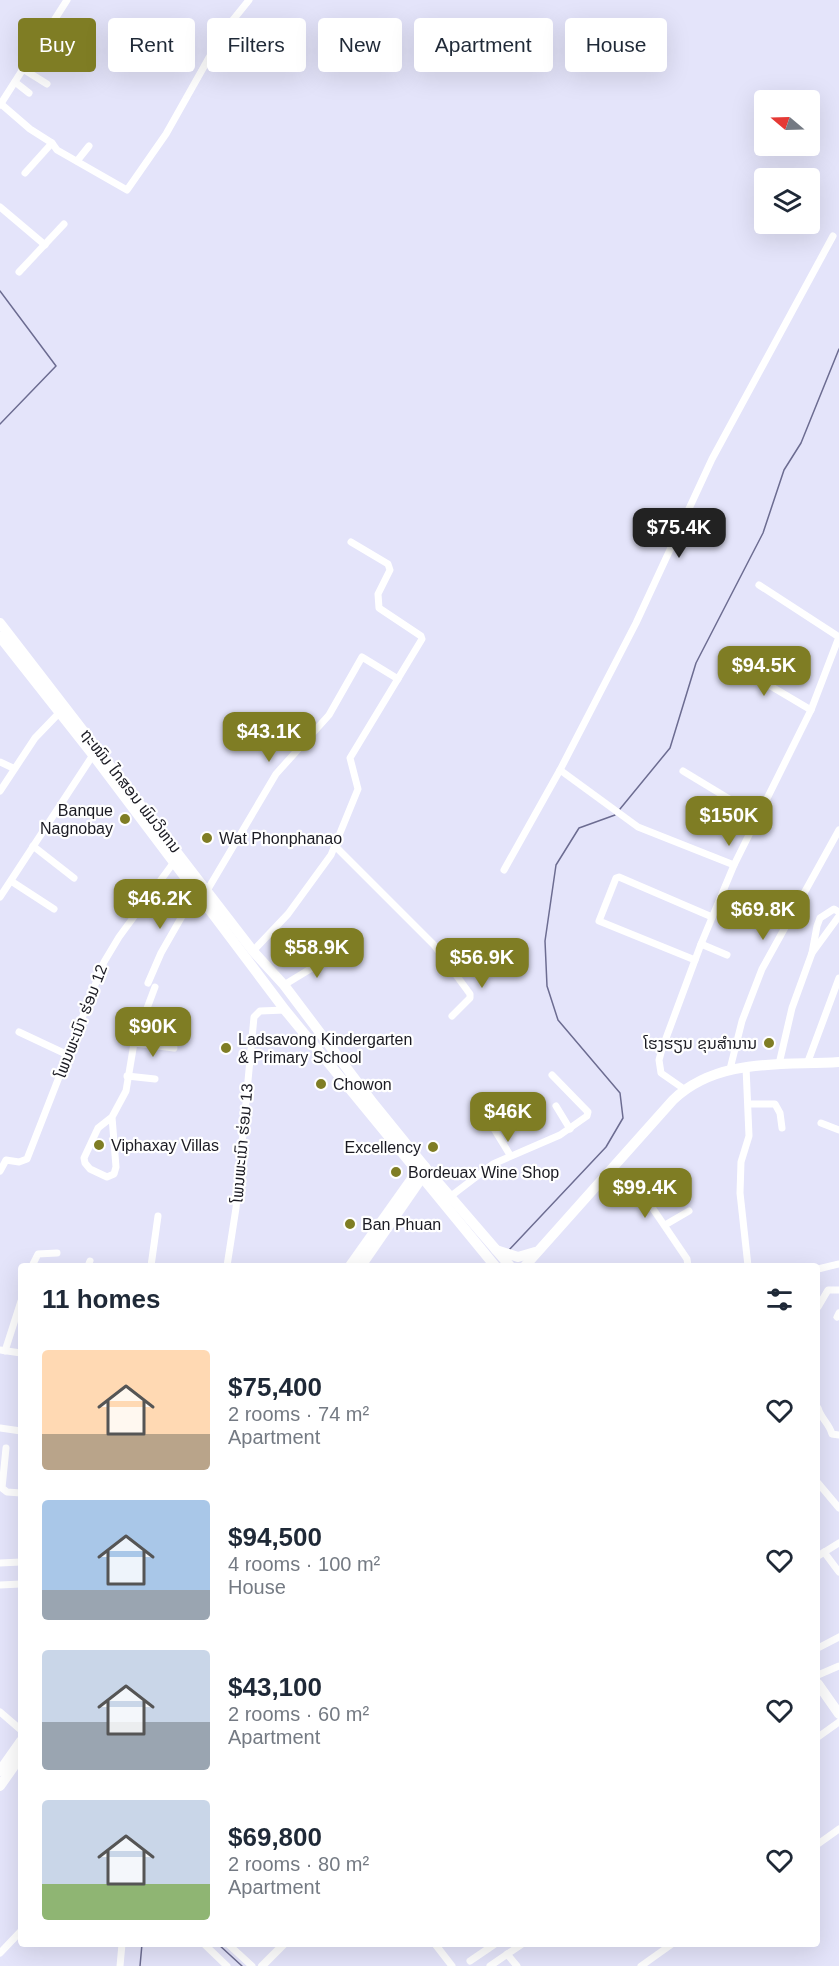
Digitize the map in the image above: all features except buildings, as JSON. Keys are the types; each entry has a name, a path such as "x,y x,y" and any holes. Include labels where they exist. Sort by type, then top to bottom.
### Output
{"main road":[{"name":"ຖະໜົນ ໄກສອນ ພົມວິຫານ","path":"0,623 208,889 253,951 284,985 423,1173 451,1196 491,1250 494,1263"},
{"name":"ຖະໜົນ ໄກສອນ ພົມວິຫານ","path":"0,637 93,755 285,1010 423,1173 491,1250 506,1263"},
{"path":"491,1250 521,1262 541,1249 684,1089 703,1078 730,1069 746,1067 839,1062"},
{"path":"352,1263 423,1173"},
{"path":"363,1263 423,1173"},
{"path":"535,1263 541,1249"},
{"path":"820,1687 839,1714"},
{"path":"1,1768 18,1745"},
{"path":"0,1786 18,1760"}],"street":[{"path":"56,18 67,0"},
{"path":"21,72 1,105 30,129 52,143 57,150 127,190 166,134 224,32 249,0"},
{"path":"28,72 46,84"},
{"path":"15,82 29,93"},
{"path":"25,173 52,143"},
{"path":"77,161 89,146"},
{"path":"0,207 45,245"},
{"path":"19,272 64,224"},
{"path":"504,870 560,770 636,623 712,459 834,236"},
{"path":"253,951 288,914 335,846 358,789 350,758 422,636 379,608 378,594 390,570 388,564 351,542"},
{"path":"684,1089 661,1073 659,1060 701,944 734,865 811,710 836,652 839,637 759,585"},
{"path":"112,1117 116,1167 114,1174 107,1177 90,1169 85,1164 84,1158 98,1128 112,1117 126,1091 134,1043 152,985 189,904 208,889 276,774 328,715 362,657 398,679"},
{"path":"730,662 811,710"},
{"path":"0,791 34,738 60,712"},
{"path":"0,897 93,755"},
{"path":"0,762 13,768"},
{"path":"560,770 633,823 734,865"},
{"path":"683,771 759,817"},
{"path":"730,1069 742,1021 762,969 839,830"},
{"path":"33,846 74,878"},
{"path":"335,846 434,945 470,994 470,998 452,1016"},
{"name":"ໂພນພະເນົາ ຮ່ອມ 12","path":"0,1171 6,1160 19,1162 27,1159 108,954 174,862"},
{"path":"695,960 599,921 609,891 616,878 619,877 712,917"},
{"path":"11,881 54,909"},
{"path":"779,1065 792,1008 812,953 820,918 834,909 839,914 812,953"},
{"path":"701,944 728,955"},
{"path":"284,985 338,952"},
{"path":"807,1064 839,978"},
{"name":"ໂພນພະເນົາ ຮ່ອມ 13","path":"227,1263 236,1208 254,1017 260,1011 285,1010"},
{"path":"19,1032 68,1055"},
{"path":"134,1043 174,1048"},
{"path":"746,1067 749,1136 741,1162 740,1193 748,1263"},
{"path":"451,1196 493,1164 570,1129 588,1112 552,1075"},
{"path":"128,1076 154,1079"},
{"path":"749,1104 775,1104 780,1113 782,1128"},
{"path":"556,1106 570,1129"},
{"path":"488,1119 510,1155"},
{"path":"821,1123 839,1130"},
{"path":"612,1170 646,1200 665,1225 688,1263"},
{"path":"665,1225 689,1211"},
{"path":"151,1263 158,1215"},
{"path":"34,1263 39,1254 57,1253"},
{"path":"820,1269 839,1264"},
{"path":"820,1304 828,1290 839,1290"},
{"path":"18,1309 3,1350 18,1352"},
{"path":"820,1415 821,1419 829,1424 832,1434 839,1435"},
{"path":"0,1428 18,1431"},
{"path":"6,1448 2,1490 18,1493"},
{"path":"820,1485 839,1508"},
{"path":"839,1543 821,1554 839,1572"},
{"path":"0,1563 18,1562"},
{"path":"0,1585 18,1584"},
{"path":"820,1647 839,1637"},
{"path":"820,1674 839,1666"},
{"path":"0,1712 18,1727"},
{"path":"820,1736 839,1722"},
{"path":"820,1843 839,1829"},
{"path":"0,1953 18,1934"},
{"path":"120,1966 122,1947"},
{"path":"207,1947 227,1966"},
{"path":"231,1947 252,1966"},
{"path":"262,1966 281,1947"},
{"path":"437,1947 452,1966"},
{"path":"470,1962 491,1947"},
{"path":"490,1966 518,1947"},
{"path":"641,1966 668,1947"},
{"path":"507,1954 517,1966"}],"waterway":[{"path":"0,291 56,366 0,424"},
{"path":"620,809 670,748 696,663 763,533 784,470 801,443 839,349"},
{"path":"509,1250 606,1147 623,1118 620,1093 558,1020 547,986 545,941 556,865 579,828 615,815"},
{"path":"140,1966 142,1947"},
{"path":"221,1947 242,1966"}],"place":[{"name":"Banque Nagnobay","path":"125,819"},
{"name":"Wat Phonphanao","path":"207,838"},
{"name":"ໂຮງຮຽນ ຂຸນສຳນານ","path":"769,1043"},
{"name":"Ladsavong Kindergarten & Primary School","path":"226,1048"},
{"name":"Chowon","path":"321,1084"},
{"name":"Viphaxay Villas","path":"99,1145"},
{"name":"Excellency","path":"433,1147"},
{"name":"Bordeuax Wine Shop","path":"396,1172"},
{"name":"Ban Phuan","path":"350,1224"}]}
